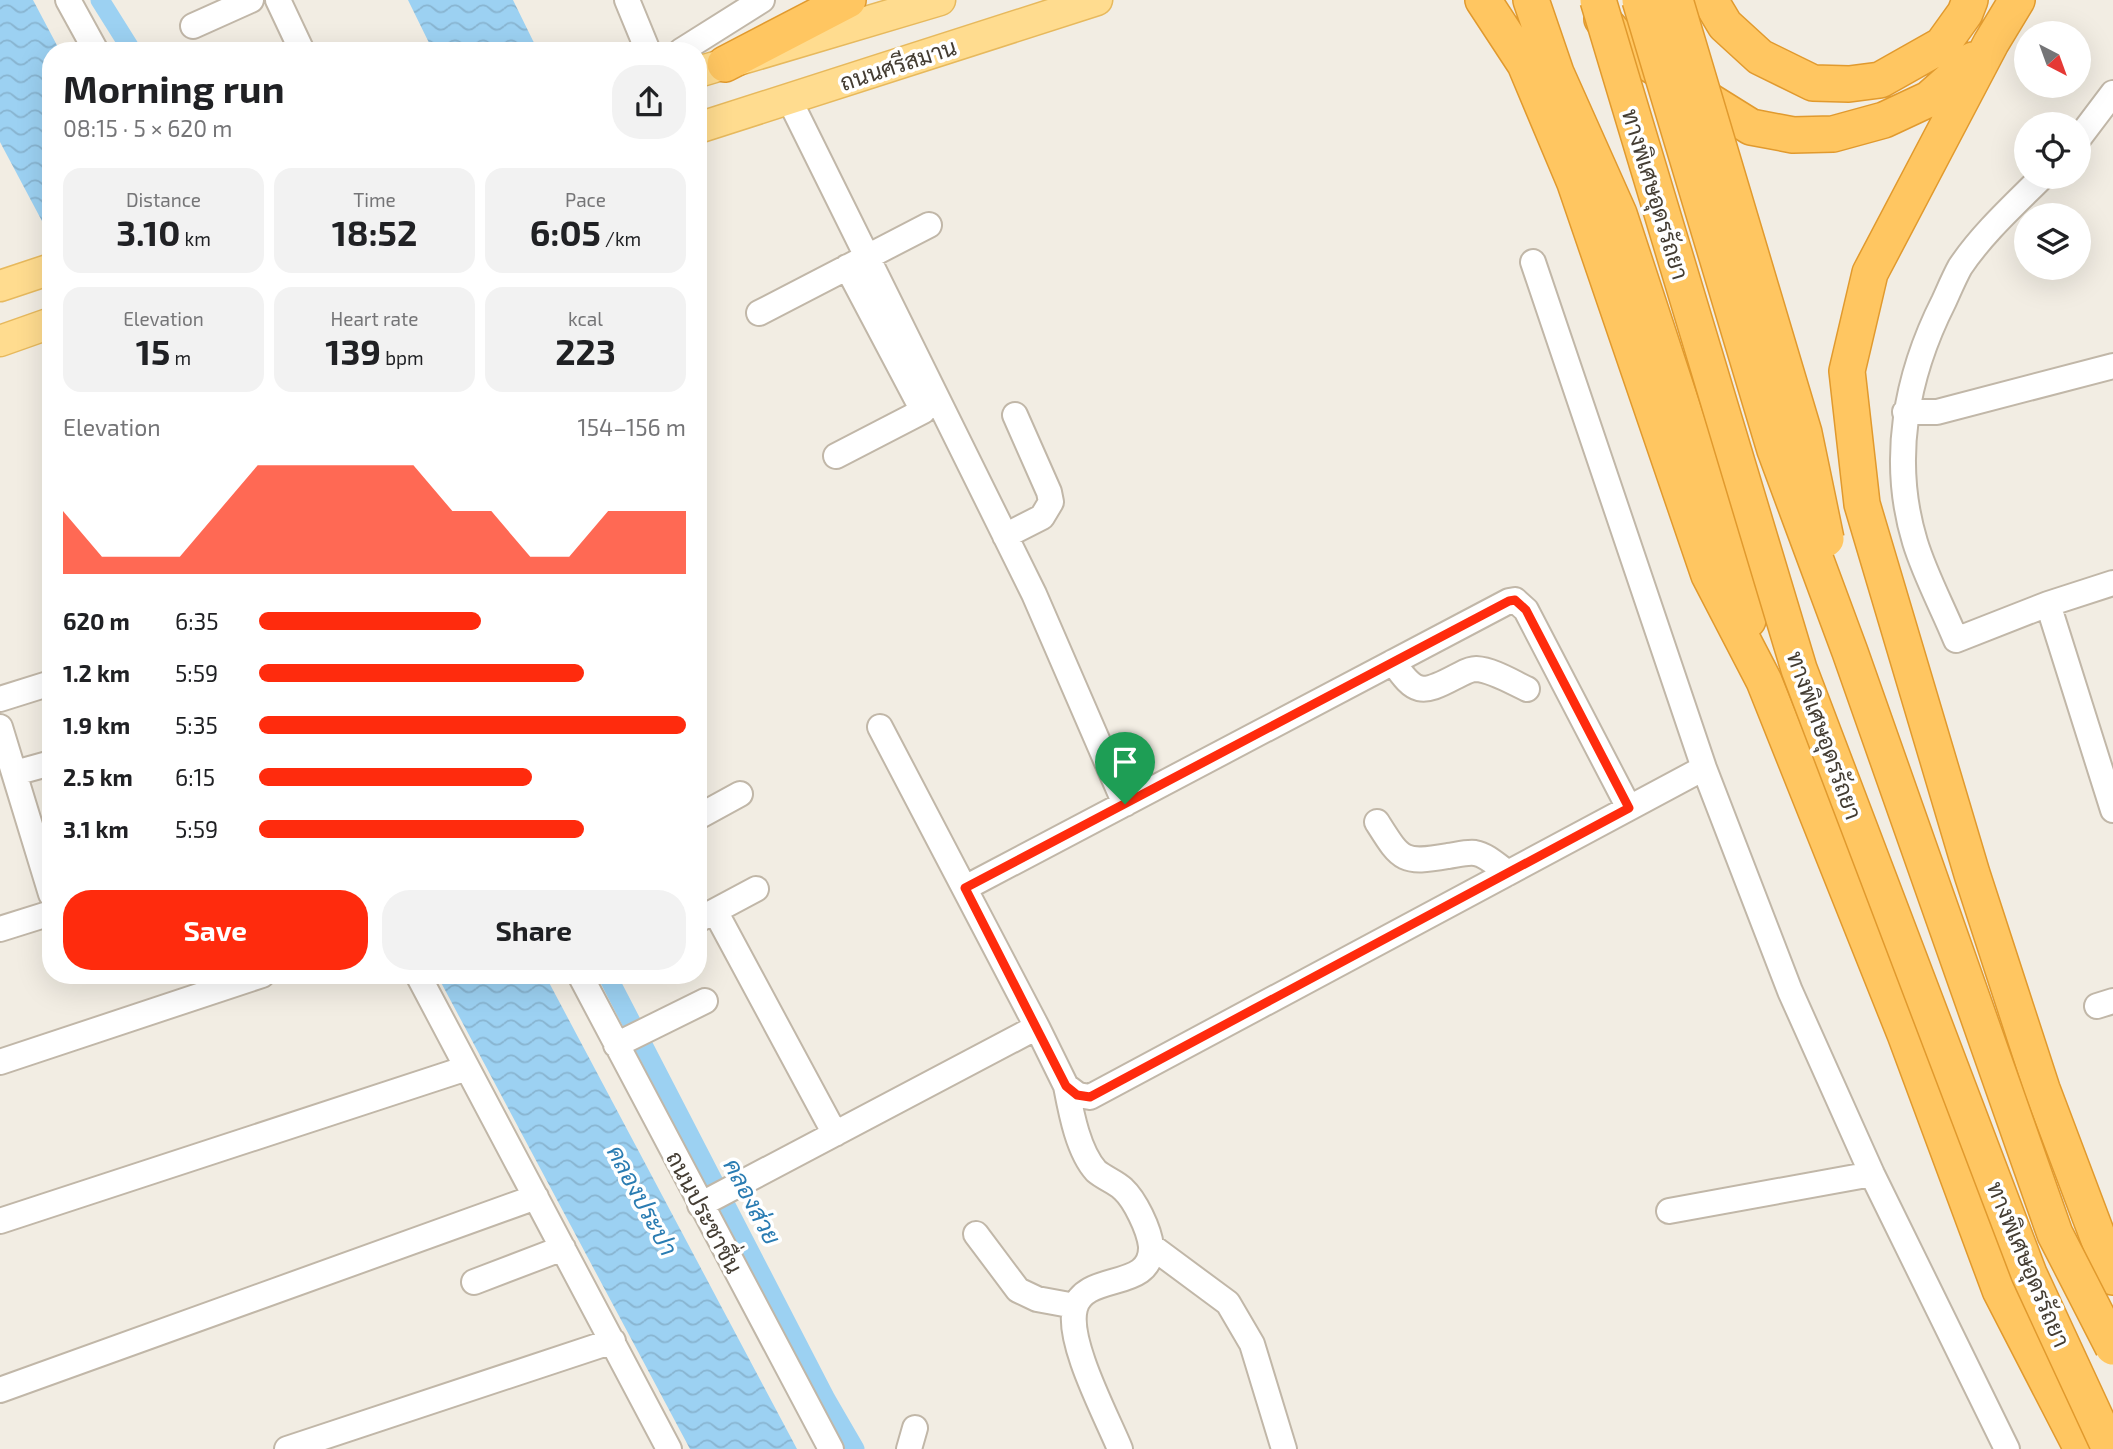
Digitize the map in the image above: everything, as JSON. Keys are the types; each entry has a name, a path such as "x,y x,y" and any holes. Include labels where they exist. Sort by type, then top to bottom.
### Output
{"highway":[{"path":"711,68 848,0"},
{"path":"1483,0 1525,64 1570,171 1709,575 1764,681 1905,1034 2000,1290 2082,1449"},
{"path":"1531,0 1556,73 1619,214 1734,565 1764,681"},
{"path":"1586,0 1629,51 1751,127 1793,135 1833,134 1884,120 1929,99 1992,43"},
{"name":"ทางพิเศษอุดรรัถยา","path":"1598,0 1799,669 2029,1274 2110,1449"},
{"name":"ทางพิเศษอุดรรัถยา","path":"1640,0 1775,450 1850,652 2055,1234 2113,1347"},
{"path":"1675,0 1804,433 1850,652"},
{"path":"1710,0 1725,25 1760,58 1813,83 1849,84 1880,80 1942,45 1968,6"},
{"path":"2017,0 1870,273 1847,371 1862,504 1984,912 2042,1089 2113,1277"}],"main road":[{"path":"711,68 940,0"},
{"name":"ถนนศรีสมาน","path":"707,125 1097,0"},
{"path":"0,286 42,277"},
{"path":"0,341 42,326"}],"street":[{"path":"68,0 91,42"},
{"path":"192,26 251,0"},
{"path":"278,0 298,42"},
{"path":"627,0 644,42"},
{"path":"695,42 762,0"},
{"path":"2091,122 2113,93"},
{"path":"789,99 923,411 836,456"},
{"path":"2031,189 1960,267 1934,319 1919,357 1905,412 1904,487 1915,542 1956,640 2048,604 2113,583"},
{"path":"759,313 929,225"},
{"path":"857,262 1034,594 1125,804"},
{"path":"1533,262 1704,768 1790,991 1872,1174 2007,1449"},
{"path":"1905,412 1937,412 2113,366"},
{"path":"1005,536 1042,517 1051,502 1015,415"},
{"path":"965,888 1515,600 1526,610 1629,808"},
{"path":"2048,604 2111,801"},
{"path":"1393,662 1412,687 1421,690 1437,686 1474,669 1486,671 1527,690"},
{"path":"0,699 42,686"},
{"path":"0,727 9,768 42,841"},
{"path":"880,727 1066,1086 1072,1120 1085,1153 1096,1170 1122,1188 1147,1228 1151,1246 1149,1259 1143,1270 1083,1294 1075,1306 1075,1335 1120,1449"},
{"path":"9,768 42,764"},
{"path":"1066,1086 1077,1095 1090,1097 1704,768"},
{"path":"707,812 740,794"},
{"path":"1377,822 1402,857 1419,861 1474,853 1484,856 1508,873"},
{"path":"707,915 756,889"},
{"path":"0,929 42,916"},
{"path":"707,918 835,1134"},
{"path":"0,1062 235,984"},
{"path":"423,984 669,1449"},
{"name":"ถนนประชาชื่น","path":"587,984 630,1039 714,1199 831,1449"},
{"path":"630,1039 705,1001"},
{"path":"714,1199 1037,1027"},
{"path":"0,1221 467,1068"},
{"path":"1669,1211 1872,1174"},
{"path":"0,1390 536,1197"},
{"path":"976,1234 1018,1290 1037,1299 1075,1306"},
{"path":"1151,1246 1228,1303 1252,1344 1284,1449"},
{"path":"474,1282 563,1248"},
{"path":"287,1449 613,1341"}],"water":[{"path":"0,0 33,0 55,42 42,42 42,221 0,142"},
{"path":"408,0 513,0 534,42 429,42"},
{"name":"คลองประปา","path":"442,984 550,984 797,1449 690,1449"}],"waterway":[{"name":"คลองส่วย","path":"100,0 126,42"},
{"name":"คลองส่วย","path":"612,984 826,1399 855,1449"}],"route":[{"path":"1515,600 1526,610 1629,808 1090,1097 1077,1095 1066,1086 965,888 1125,804 1515,600"}]}
